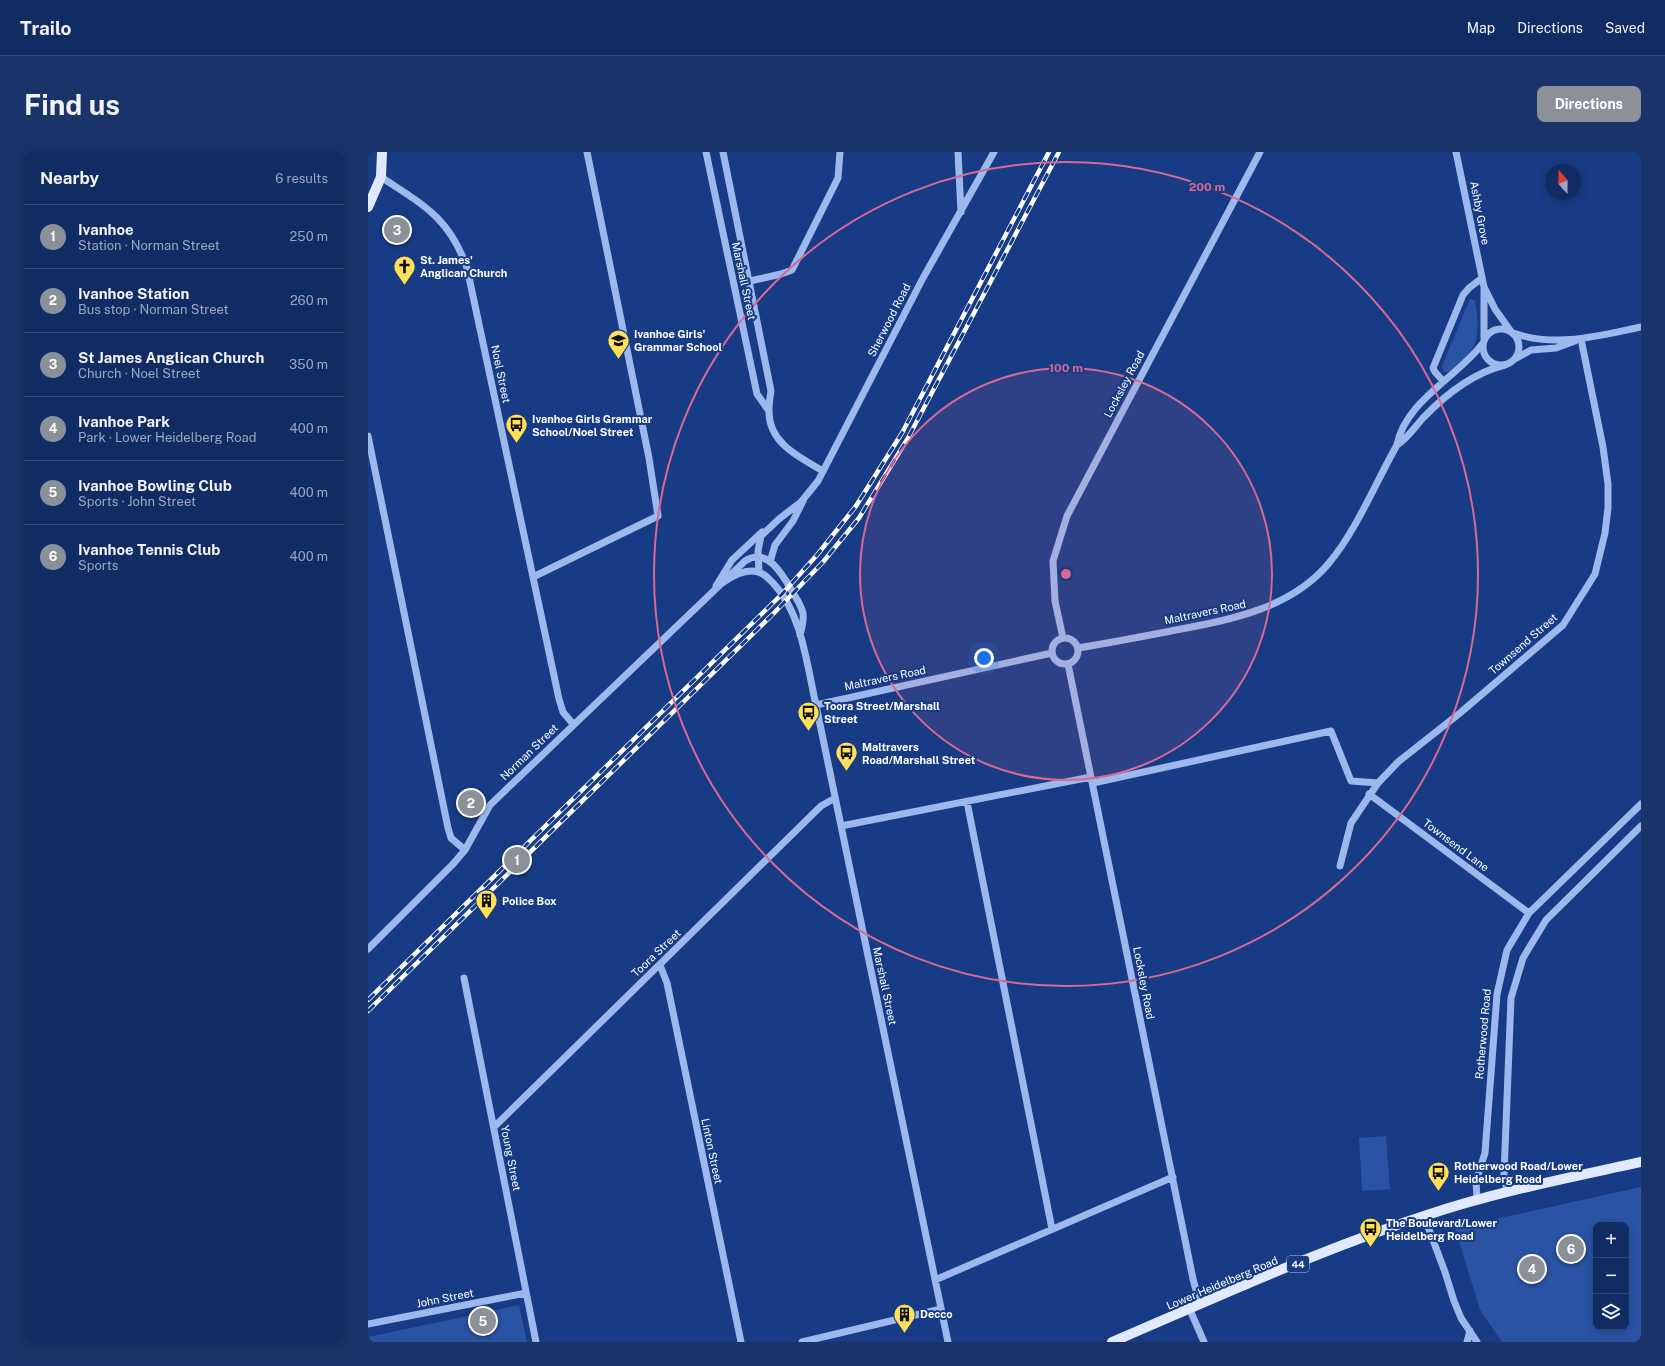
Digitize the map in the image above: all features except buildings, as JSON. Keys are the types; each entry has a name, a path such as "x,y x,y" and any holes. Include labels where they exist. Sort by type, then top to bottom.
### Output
{"main road":[{"path":"368,207 381,177 382,152"},
{"name":"Lower Heidelberg Road","path":"1112,1342 1355,1240 1424,1216 1507,1191 1641,1162"}],"street":[{"path":"533,577 658,516 649,458 588,152"},
{"name":"Marshall Street","path":"706,152 757,394 769,411"},
{"name":"Marshall Street","path":"723,152 771,391 769,411 772,429 778,439 791,452 823,472"},
{"path":"750,281 792,270 838,178 840,152"},
{"path":"958,152 961,212"},
{"name":"Sherwood Road","path":"770,562 775,544 794,519 804,499 823,472 923,278 994,152"},
{"name":"Locksley Road","path":"1063,638 1055,601 1053,561 1066,516 1260,152"},
{"name":"Ashby Grove","path":"1456,152 1484,287 1495,309 1512,333"},
{"name":"Noel Street","path":"381,177 428,209 442,222 453,236 462,253 560,703 565,714 573,724"},
{"path":"1443,381 1433,368 1463,295 1469,288 1482,278"},
{"name":"Ashby Grove","path":"1484,287 1484,341"},
{"path":"1578,340 1539,339 1512,333 1504,329 1495,330 1488,335 1484,341 1484,353 1487,358 1495,364 1505,365 1521,354 1531,350 1556,348 1578,340 1641,327"},
{"path":"1512,333 1516,337 1519,346 1517,355 1513,360"},
{"name":"Townsend Street","path":"1340,866 1351,822 1378,783 1398,762 1460,713 1564,626 1595,574 1605,533 1608,508 1608,484 1603,447 1578,340"},
{"name":"Maltravers Road","path":"1078,648 1219,622 1258,611 1296,593 1318,575 1340,549 1397,445 1400,434 1407,420 1428,395 1443,381 1469,361 1484,341"},
{"name":"Maltravers Road","path":"1397,445 1405,440 1423,418 1442,400 1487,370 1505,365"},
{"path":"368,436 448,828 451,838 465,850"},
{"name":"Sherwood Road","path":"758,572 758,545 761,536 774,523 804,499"},
{"path":"712,593 732,560 774,523"},
{"name":"Norman Street","path":"368,949 453,864 465,850 490,805 745,561 749,558 757,558"},
{"path":"757,558 770,562"},
{"path":"758,572 770,562"},
{"name":"Marshall Street","path":"770,562 782,575 801,607 803,616 800,635"},
{"name":"Norman Street","path":"721,584 739,574 750,571 758,572"},
{"name":"Marshall Street","path":"758,572 771,581 782,594 800,635 816,705 948,1342"},
{"path":"1063,638 1072,640 1078,648 1078,653 1075,660 1068,664 1059,664 1053,657 1052,653 1053,645 1063,638"},
{"name":"Maltravers Road","path":"816,705 1052,653"},
{"name":"Locksley Road","path":"1068,664 1193,1279 1200,1305"},
{"path":"841,826 1092,780 1331,731 1351,781 1378,783"},
{"name":"Townsend Lane","path":"1369,794 1529,913"},
{"name":"Toora Street","path":"494,1127 821,806 835,798"},
{"path":"967,802 1052,1229"},
{"name":"Rotherwood Road","path":"1477,1199 1476,1181 1485,1153 1497,994 1507,950 1529,913 1641,804"},
{"path":"1507,1191 1504,1175 1511,998 1524,958 1546,920 1641,826"},
{"name":"Linton Street","path":"660,965 667,983 741,1342"},
{"name":"Young Street","path":"464,978 536,1342"},
{"path":"935,1280 1172,1177"},
{"path":"1424,1216 1461,1318 1477,1342"},
{"name":"John Street","path":"368,1324 526,1293"},
{"path":"802,1342 941,1309"},
{"path":"1190,1310 1204,1342"},
{"path":"1467,1342 1470,1331"}],"shaded area":[{"path":"1470,299 1475,300 1477,313 1478,324 1476,341 1467,356 1459,364 1449,372 1444,372 1442,366"},
{"path":"1386,1136 1390,1189 1362,1191 1359,1138"},
{"path":"1641,1187 1641,1342 1502,1342 1480,1310 1455,1228"},
{"path":"519,1305 527,1342 368,1342 368,1337"}],"railway":[{"path":"368,1000 782,594 817,555 856,506 902,433 1049,152"},
{"path":"368,1011 774,613 823,562 859,518 908,438 1059,152"}],"place":[{"name":"St James Anglican Church","path":"397,230"},
{"name":"St. James' Anglican Church","path":"405,286"},
{"name":"Ivanhoe Girls' Grammar School","path":"618,360"},
{"name":"Ivanhoe Girls Grammar School/Noel Street","path":"517,444"},
{"name":"Toora Street/Marshall Street","path":"808,732"},
{"name":"Maltravers Road/Marshall Street","path":"846,772"},
{"name":"Ivanhoe Station","path":"471,803"},
{"name":"Ivanhoe","path":"517,860"},
{"name":"Police Box","path":"486,920"},
{"name":"Rotherwood Road/Lower Heidelberg Road","path":"1439,1192"},
{"name":"The Boulevard/Lower Heidelberg Road","path":"1370,1248"},
{"name":"Ivanhoe Tennis Club","path":"1571,1249"},
{"name":"Ivanhoe Park","path":"1532,1269"},
{"name":"Ivanhoe Bowling Club","path":"483,1321"},
{"name":"Decco","path":"904,1334"}]}
